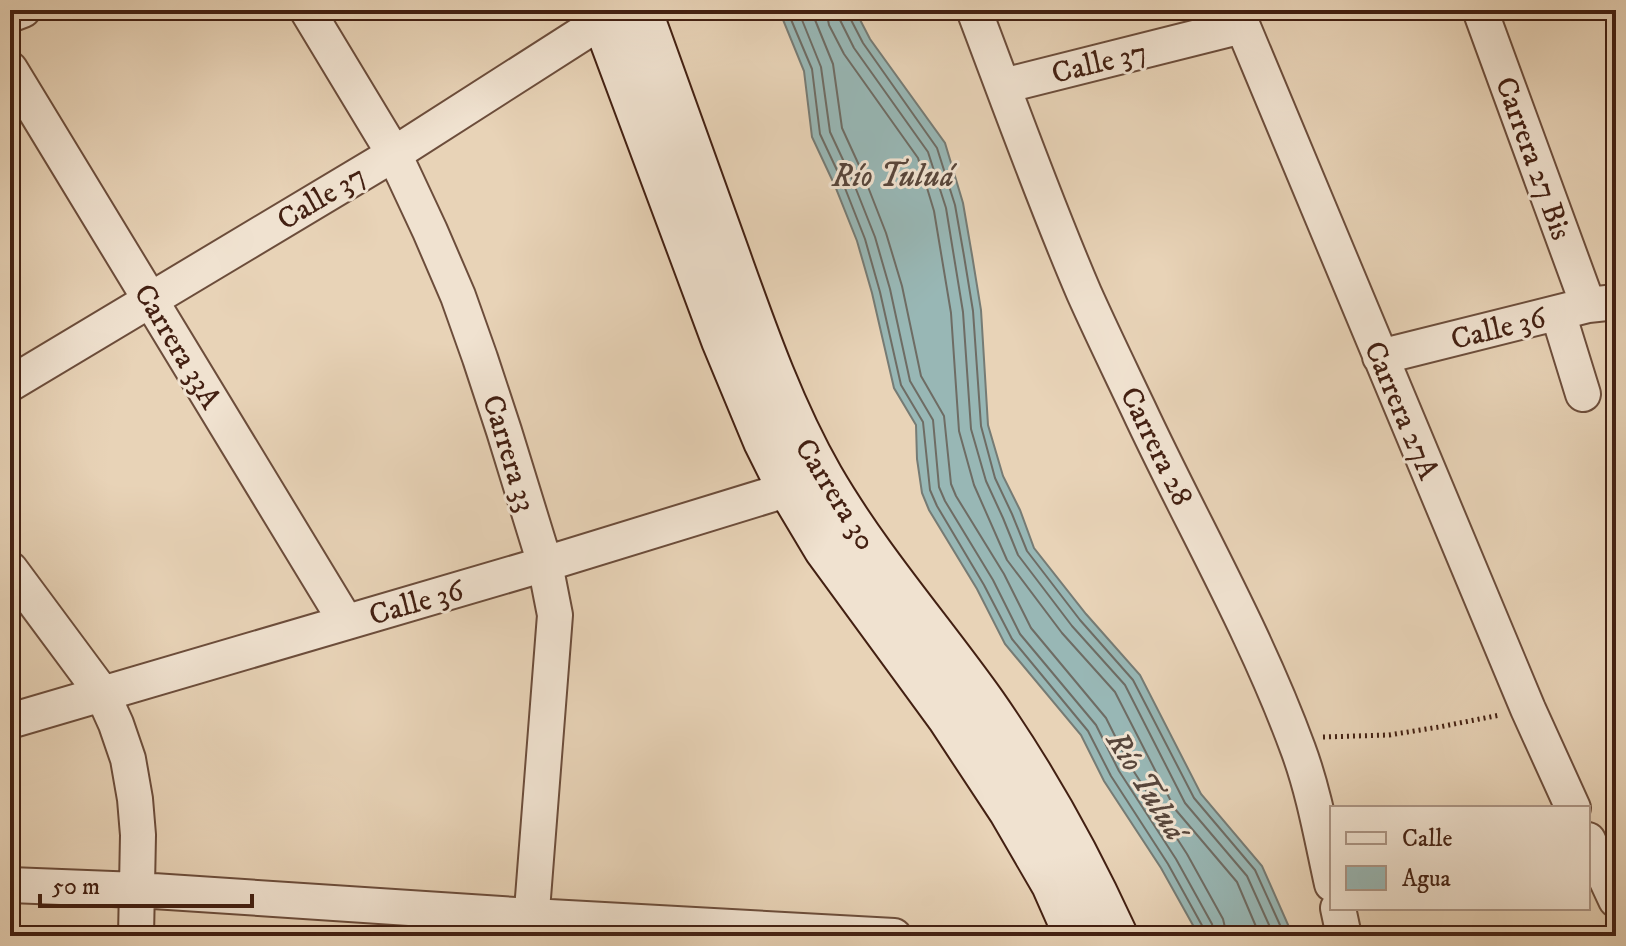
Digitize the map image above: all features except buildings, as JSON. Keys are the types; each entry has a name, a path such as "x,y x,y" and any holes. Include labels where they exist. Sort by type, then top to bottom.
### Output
{"main road":[{"name":"Carrera 30","path":"619,12 796,431 806,484 826,548 949,716 1011,810 1054,884 1077,936"},
{"name":"Carrera 30","path":"806,484 855,531 1025,766 1075,850 1115,936"}],"street":[{"path":"10,15 23,10"},
{"name":"Carrera 33","path":"307,10 394,154 430,231 476,345 545,564 555,615 531,926"},
{"name":"Carrera 28","path":"974,10 1084,292 1248,634 1293,738 1314,805 1330,875"},
{"name":"Carrera 27 Bis","path":"1480,10 1587,306 1583,394"},
{"name":"Calle 37","path":"10,384 394,154 619,12"},
{"name":"Calle 37","path":"1003,86 1239,18"},
{"name":"Carrera 27A","path":"1239,18 1528,709 1572,806"},
{"name":"Carrera 33A","path":"10,69 346,622"},
{"name":"Calle 36","path":"1380,357 1587,306"},
{"name":"Calle 36","path":"10,721 806,484"},
{"path":"10,569 102,693 116,724 128,759 135,799 138,835 136,936"},
{"path":"1590,844 1616,900"},
{"path":"10,885 138,890 531,926 894,936"},
{"path":"1338,910 1344,936"}],"path":[{"path":"1293,738 1389,735 1528,709"}],"water":[{"name":"Río Tuluá","path":"779,10 855,10 870,39 945,143 963,203 981,310 988,425 1003,476 1034,548 1140,675 1201,794 1262,866 1293,936 1199,936 1161,868 1104,781 1081,735 1005,644 977,589 929,510 922,493 916,425 894,388 857,241 812,137 804,71"}]}
